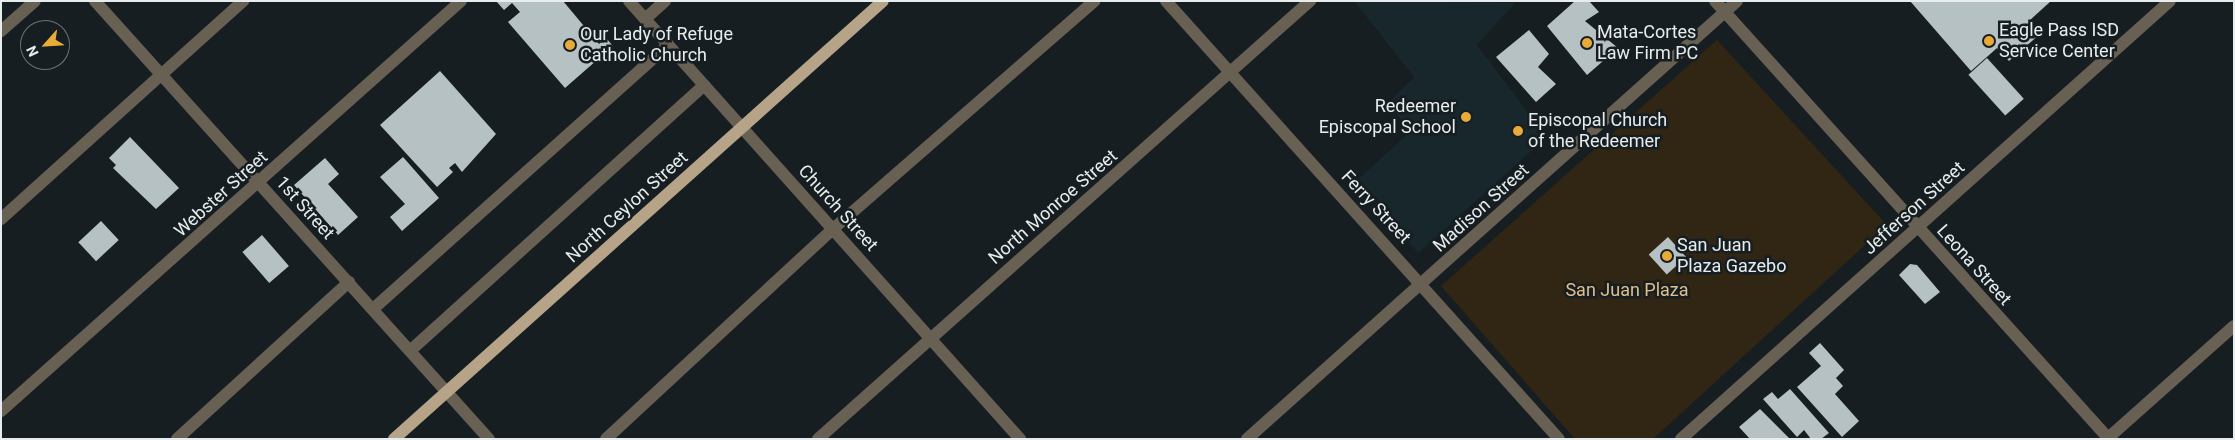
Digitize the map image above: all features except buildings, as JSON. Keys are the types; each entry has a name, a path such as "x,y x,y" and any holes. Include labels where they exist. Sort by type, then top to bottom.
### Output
{"main road":[{"name":"North Ceylon Street","path":"394,439 883,1"}],"street":[{"path":"1,31 35,1"},
{"name":"1st Street","path":"95,1 259,184 448,390 489,439"},
{"path":"1,219 243,1"},
{"name":"Webster Street","path":"1,411 259,184 461,1"},
{"name":"Church Street","path":"629,1 1020,439"},
{"path":"645,19 665,1"},
{"path":"606,439 833,229 1094,1"},
{"name":"Ferry Street","path":"1166,1 1230,74 1423,284 1559,439"},
{"name":"North Monroe Street","path":"818,439 1310,1"},
{"name":"Leona Street","path":"1715,1 1917,229 2108,438"},
{"name":"Madison Street","path":"1247,439 1423,284 1737,1"},
{"name":"Jefferson Street","path":"1681,439 2170,1"},
{"path":"373,309 668,45"},
{"path":"411,350 704,85"},
{"path":"176,439 348,282"},
{"path":"2108,438 2234,326"}],"shaded area":[{"name":"Redeemer Episcopal School","path":"1354,1 1515,3 1477,45 1547,137 1418,253 1357,180 1411,131 1387,104 1414,77"}],"green space":[{"name":"San Juan Plaza","path":"1717,40 1887,225 1653,439 1575,439 1441,286"}],"place":[{"name":"Eagle Pass ISD Service Center","path":"1989,41"},
{"name":"Mata-Cortes Law Firm PC","path":"1587,43"},
{"name":"Our Lady of Refuge Catholic Church","path":"570,45"},
{"name":"Redeemer Episcopal School","path":"1466,117"},
{"name":"Episcopal Church of the Redeemer","path":"1518,131"},
{"name":"San Juan Plaza Gazebo","path":"1667,256"}]}
